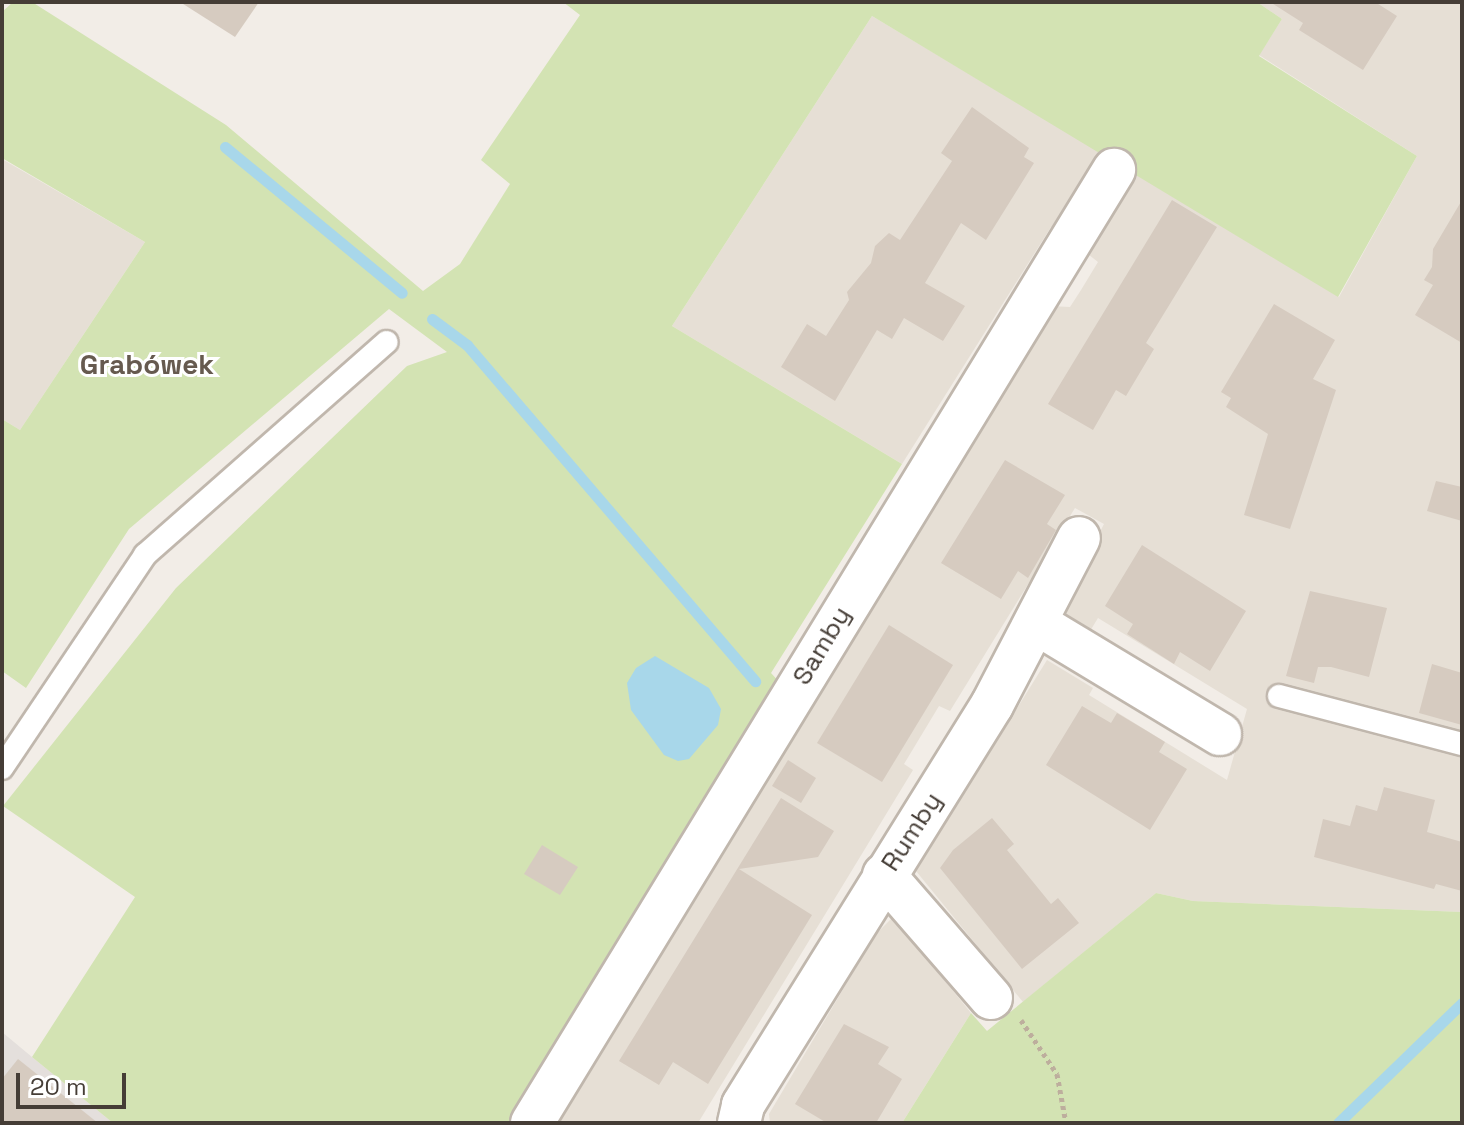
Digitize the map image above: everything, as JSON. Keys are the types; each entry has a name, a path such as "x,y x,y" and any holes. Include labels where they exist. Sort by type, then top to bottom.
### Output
{"street":[{"name":"Samby","path":"532,1123 1114,170"},
{"name":"Rumby","path":"739,1123 743,1105 949,775 1036,623 1079,538"},
{"path":"1036,623 1220,734"},
{"path":"884,875 991,998"}],"lane":[{"path":"2,768 145,555 387,342"},
{"path":"1279,696 1462,744"}],"path":[{"path":"991,998 1013,1009 1057,1074 1066,1123"}],"shaded area":[{"path":"1257,2 1462,2 1462,912 1193,901 1156,893 1023,1002 916,871 1047,660 1093,688 1089,695 1227,780 1247,709 1098,618 1087,636 1056,618 1104,524 1075,508 950,711 939,706 904,764 913,770 698,1123 542,1123 1049,306 1070,307 1081,290 1098,262 1079,247 1129,170 1339,297 1417,156 1259,55 1282,19"},
{"path":"872,16 1108,157 1066,228 1051,227 902,464 672,326"},
{"path":"2,159 145,242 20,430 2,419"},
{"path":"893,917 971,1013 902,1123 770,1123 769,1114 876,934"},
{"path":"2,1032 32,1057 113,1123 2,1123"}],"green space":[{"path":"13,2 32,2 226,125 423,291 460,264 510,184 481,160 580,15 563,2 1257,2 1282,19 1259,56 1417,156 1338,297 872,16 672,326 902,464 771,673 782,685 516,1123 113,1123 32,1057 135,897 3,806 176,588 407,366 447,352 389,309 129,529 26,688 2,671 2,419 20,430 145,242 2,158 2,12"},
{"path":"1156,893 1193,901 1462,912 1462,1123 902,1123 971,1013 987,1031"}],"water":[{"path":"655,656 709,688 721,709 718,725 689,759 678,761 664,755 631,710 627,683 636,668"}],"building":[{"path":"180,2 259,2 235,37"},
{"path":"1270,2 1375,2 1397,16 1363,70 1299,30 1303,23"},
{"path":"972,107 1029,148 1024,157 1034,163 986,240 961,223 925,283 965,306 943,341 904,318 892,339 877,330 835,401 781,367 807,324 826,336 849,300 847,292 871,263 875,246 889,233 900,240 952,161 941,153"},
{"path":"1172,200 1217,227 1146,343 1154,349 1126,396 1116,390 1093,430 1048,404"},
{"path":"1462,200 1462,343 1415,315 1433,285 1424,280 1432,267 1433,249"},
{"path":"1274,304 1335,340 1313,379 1336,390 1290,529 1244,515 1268,434 1226,407 1231,398 1221,392"},
{"path":"1005,460 1065,495 1047,524 1056,530 1028,578 1018,571 1001,599 941,563"},
{"path":"1436,481 1462,487 1462,521 1427,511"},
{"path":"1142,545 1246,611 1210,671 1180,652 1174,664 1127,634 1133,624 1105,606"},
{"path":"1310,591 1387,608 1369,677 1331,667 1318,667 1314,683 1286,676"},
{"path":"889,625 953,665 882,782 817,743"},
{"path":"1432,664 1462,673 1462,725 1419,713"},
{"path":"1082,706 1111,723 1117,713 1147,731 1165,742 1159,752 1187,769 1150,830 1046,765"},
{"path":"788,760 816,778 801,803 772,786"},
{"path":"1384,787 1435,800 1427,832 1462,842 1462,891 1436,884 1434,889 1314,857 1323,819 1350,826 1356,805 1377,811"},
{"path":"781,798 834,831 818,857 739,869 812,915 708,1084 673,1062 659,1085 619,1061"},
{"path":"992,818 1014,844 1007,850 1051,904 1058,898 1079,923 1022,969 940,868 953,850"},
{"path":"542,845 578,867 560,895 524,874"},
{"path":"844,1024 889,1047 878,1064 902,1079 876,1123 827,1123 795,1104"},
{"path":"18,1059 98,1123 2,1123 2,1079"}],"waterway":[{"path":"225,147 402,293"},
{"path":"432,319 467,345 755,681"},
{"path":"1338,1123 1462,1003"}],"district":[{"name":"Grabówek","path":"147,364"}]}
